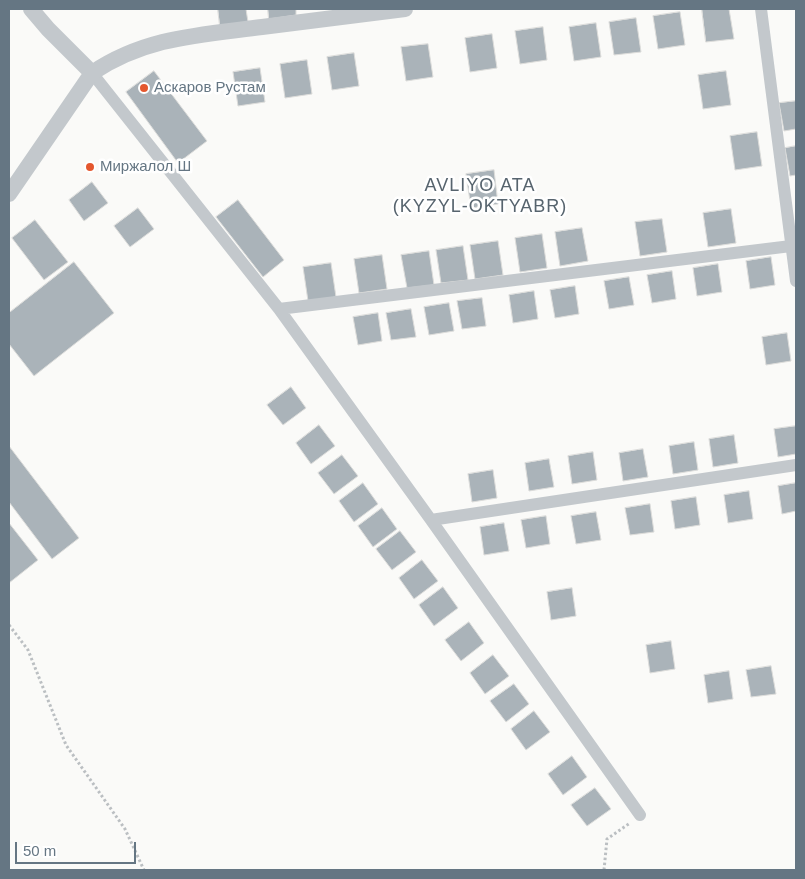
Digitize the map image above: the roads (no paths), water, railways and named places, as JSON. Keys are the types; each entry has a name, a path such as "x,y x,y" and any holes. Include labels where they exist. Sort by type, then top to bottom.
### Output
{"street":[{"path":"31,9 92,73 279,309 640,816"},
{"path":"9,194 92,73 110,61 129,52 168,40 405,9"},
{"path":"761,9 796,282"},
{"path":"279,309 791,246"},
{"path":"431,520 796,464"}],"place":[{"name":"Аскаров Рустам","path":"144,88"},
{"name":"Миржалол Ш","path":"90,167"}],"district":[{"name":"AVLIYO ATA (KYZYL-OKTYABR)","path":"480,196"}]}
